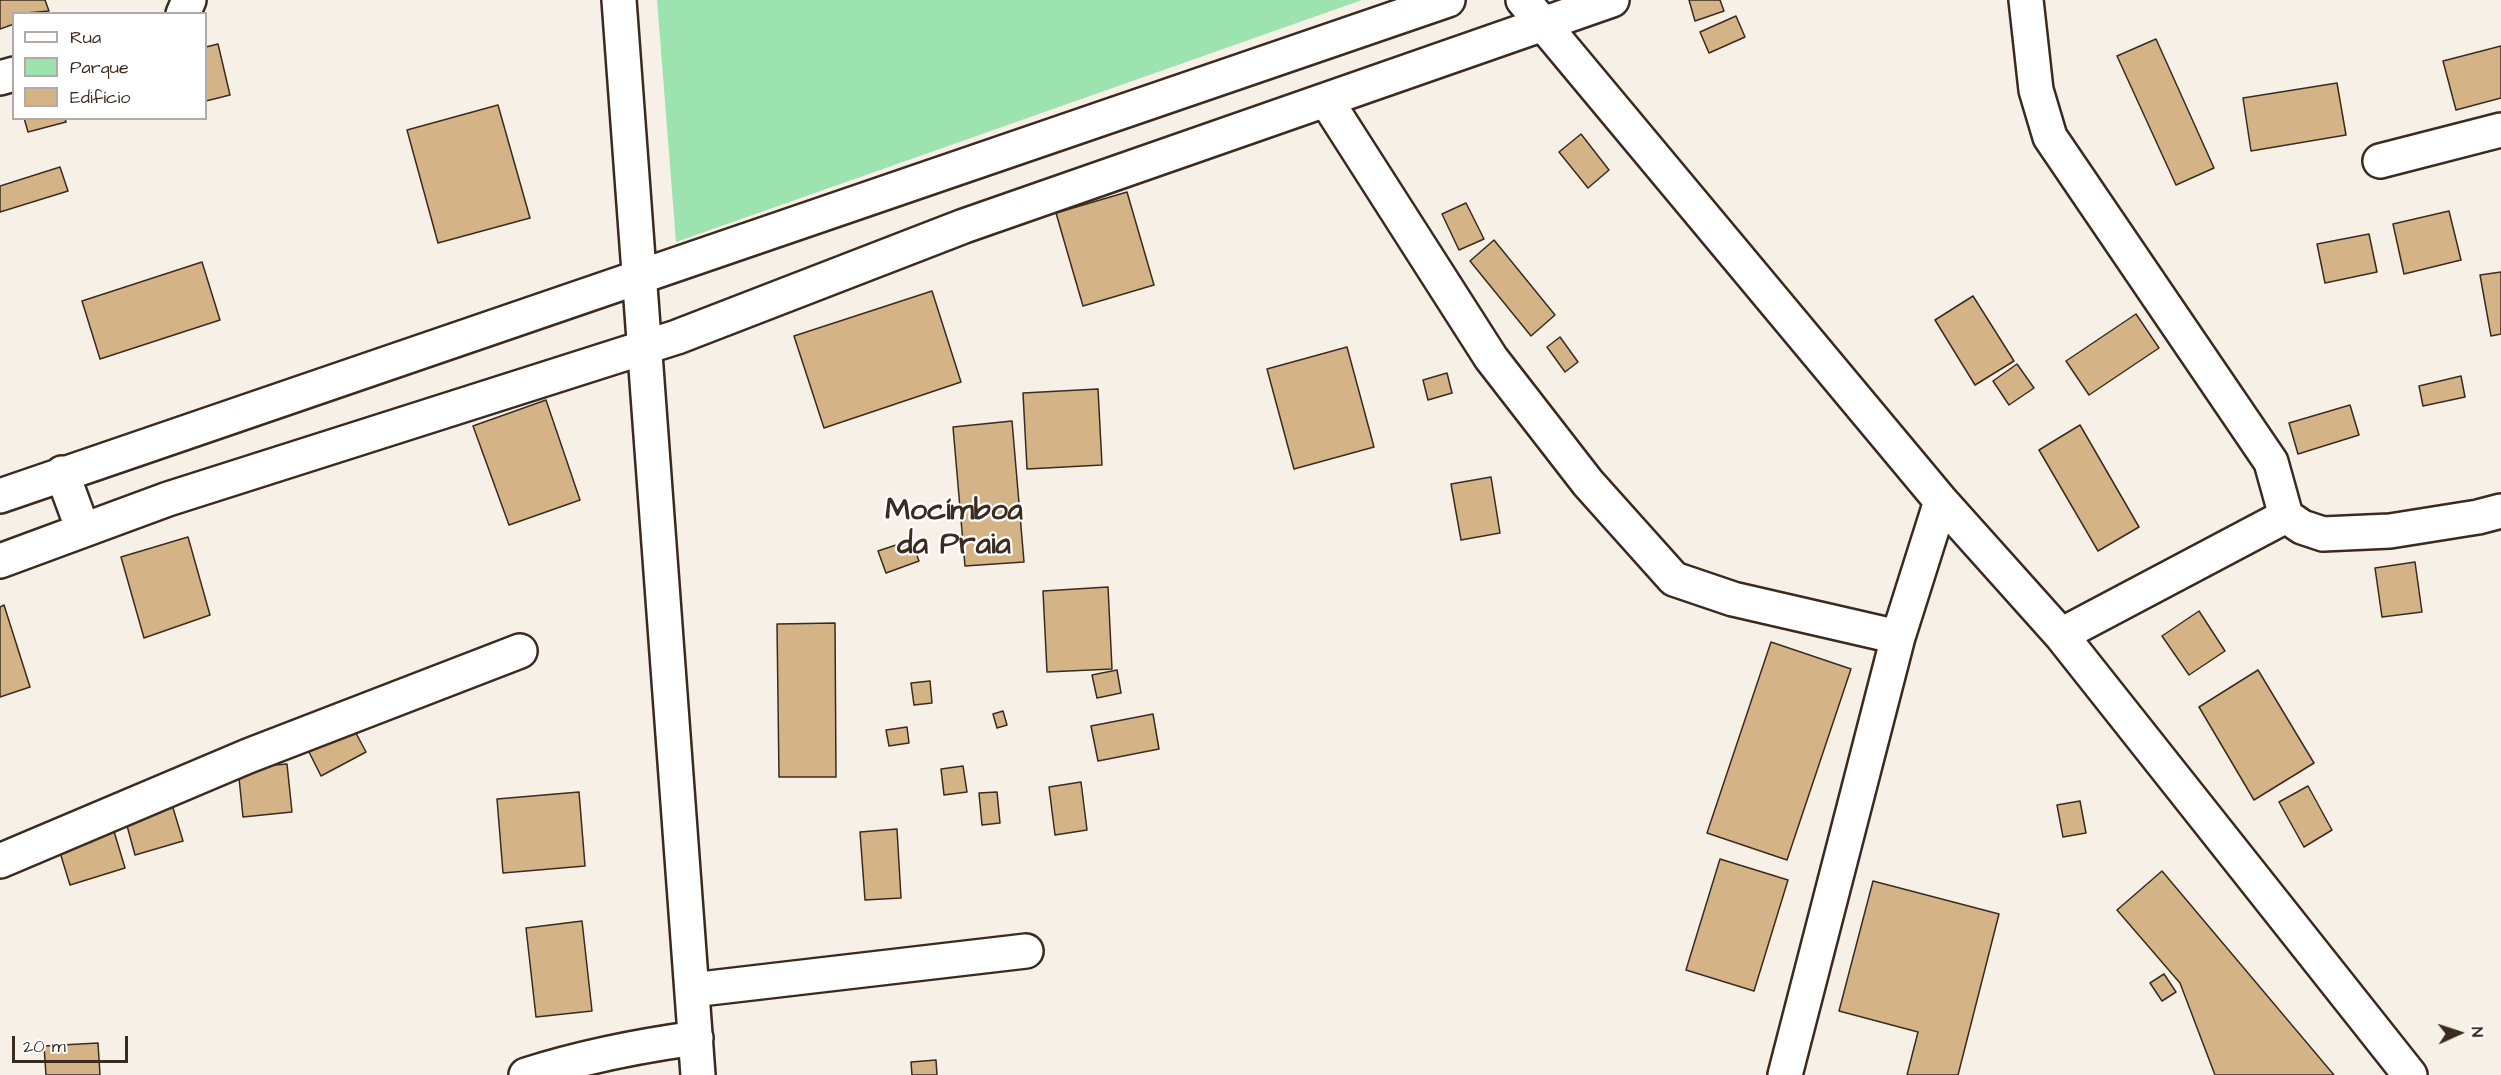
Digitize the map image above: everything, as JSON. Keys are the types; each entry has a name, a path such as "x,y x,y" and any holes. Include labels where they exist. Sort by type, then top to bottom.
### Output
{"street":[{"path":"619,0 698,1075"},
{"path":"0,496 1448,0"},
{"path":"1523,0 1941,501 2061,635 2410,1075"},
{"path":"0,561 168,498 677,337 964,226 1611,0"},
{"path":"2026,0 2036,90 2050,137 2271,462 2286,516 2302,527 2323,534 2390,531 2478,518 2501,511"},
{"path":"1326,100 1491,358 1588,483 1674,579 1733,599 1898,637"},
{"path":"2380,160 2501,130"},
{"path":"62,473 83,530"},
{"path":"1785,1075 1898,637 1941,501"},
{"path":"2061,635 2286,516"},
{"path":"0,861 248,756 520,651"},
{"path":"692,990 1026,951"},
{"path":"526,1075 566,1062 637,1046 696,1038"}],"green space":[{"path":"657,0 1362,0 676,242"}],"building":[{"path":"0,0 45,0 49,11 12,12 12,25 0,29"},
{"path":"1689,0 1720,0 1724,11 1695,21"},
{"path":"1736,16 1745,37 1709,53 1700,32"},
{"path":"2156,39 2214,168 2176,185 2117,56"},
{"path":"218,44 230,95 207,101 207,47"},
{"path":"2501,46 2501,98 2456,110 2443,61"},
{"path":"2337,83 2346,135 2251,151 2243,98"},
{"path":"498,105 530,218 438,243 407,130"},
{"path":"25,120 66,120 66,122 28,132"},
{"path":"1581,134 1609,170 1588,188 1559,152"},
{"path":"60,167 68,191 0,212 0,186"},
{"path":"1127,192 1154,285 1083,306 1056,213"},
{"path":"1466,203 1484,239 1459,250 1442,214"},
{"path":"2449,211 2461,260 2404,274 2393,224"},
{"path":"2369,234 2377,272 2325,283 2317,244"},
{"path":"1494,240 1555,315 1531,336 1470,261"},
{"path":"202,262 220,320 100,359 82,301"},
{"path":"2501,272 2501,334 2491,336 2480,275"},
{"path":"932,291 961,382 824,428 794,336"},
{"path":"1973,296 2014,361 1975,385 1935,320"},
{"path":"2136,314 2159,348 2089,395 2066,361"},
{"path":"1560,337 1578,362 1565,372 1547,347"},
{"path":"1347,347 1374,447 1294,469 1267,369"},
{"path":"2017,364 2034,388 2009,405 1993,381"},
{"path":"1447,373 1452,393 1428,400 1423,380"},
{"path":"2461,376 2465,397 2423,406 2419,386"},
{"path":"1098,389 1102,465 1027,469 1023,393"},
{"path":"546,400 580,500 509,525 473,426"},
{"path":"2350,405 2359,435 2298,454 2289,423"},
{"path":"1012,421 1024,562 965,566 953,427"},
{"path":"2080,425 2139,527 2098,551 2039,450"},
{"path":"1491,477 1500,533 1461,540 1451,484"},
{"path":"188,537 210,615 144,638 121,557"},
{"path":"911,540 919,561 886,573 878,551"},
{"path":"2415,562 2422,612 2382,617 2375,568"},
{"path":"1108,587 1112,669 1047,672 1043,591"},
{"path":"4,605 30,687 0,697 0,607"},
{"path":"2199,611 2225,651 2189,675 2162,636"},
{"path":"835,623 836,777 779,777 777,624"},
{"path":"1771,642 1851,669 1787,860 1707,833"},
{"path":"1117,670 1121,693 1097,698 1092,675"},
{"path":"2258,670 2314,763 2254,800 2199,707"},
{"path":"930,681 932,703 914,705 911,683"},
{"path":"1003,711 1007,725 997,728 993,714"},
{"path":"1153,714 1159,749 1098,761 1091,726"},
{"path":"349,720 366,752 321,776 304,742"},
{"path":"907,727 909,743 889,746 886,730"},
{"path":"287,764 292,812 243,817 238,768"},
{"path":"963,766 967,792 944,795 941,769"},
{"path":"1081,782 1087,830 1055,835 1049,787"},
{"path":"2308,786 2332,830 2304,847 2279,802"},
{"path":"579,792 585,866 503,873 497,799"},
{"path":"997,792 1000,823 982,825 979,793"},
{"path":"170,798 183,841 135,855 123,811"},
{"path":"2080,801 2086,833 2063,837 2057,805"},
{"path":"113,828 125,868 70,885 58,846"},
{"path":"897,829 901,898 865,900 860,832"},
{"path":"1720,859 1788,880 1754,991 1686,970"},
{"path":"2162,871 2334,1075 2215,1075 2180,983 2117,910"},
{"path":"1873,881 1999,914 1958,1075 1907,1075 1918,1032 1839,1011"},
{"path":"582,921 592,1011 536,1017 526,928"},
{"path":"2164,974 2176,992 2162,1001 2150,983"},
{"path":"98,1043 100,1075 46,1075 44,1046"},
{"path":"936,1060 937,1075 912,1075 911,1062"}],"district":[{"name":"Mocímboa da Praia","path":"954,530"}]}
